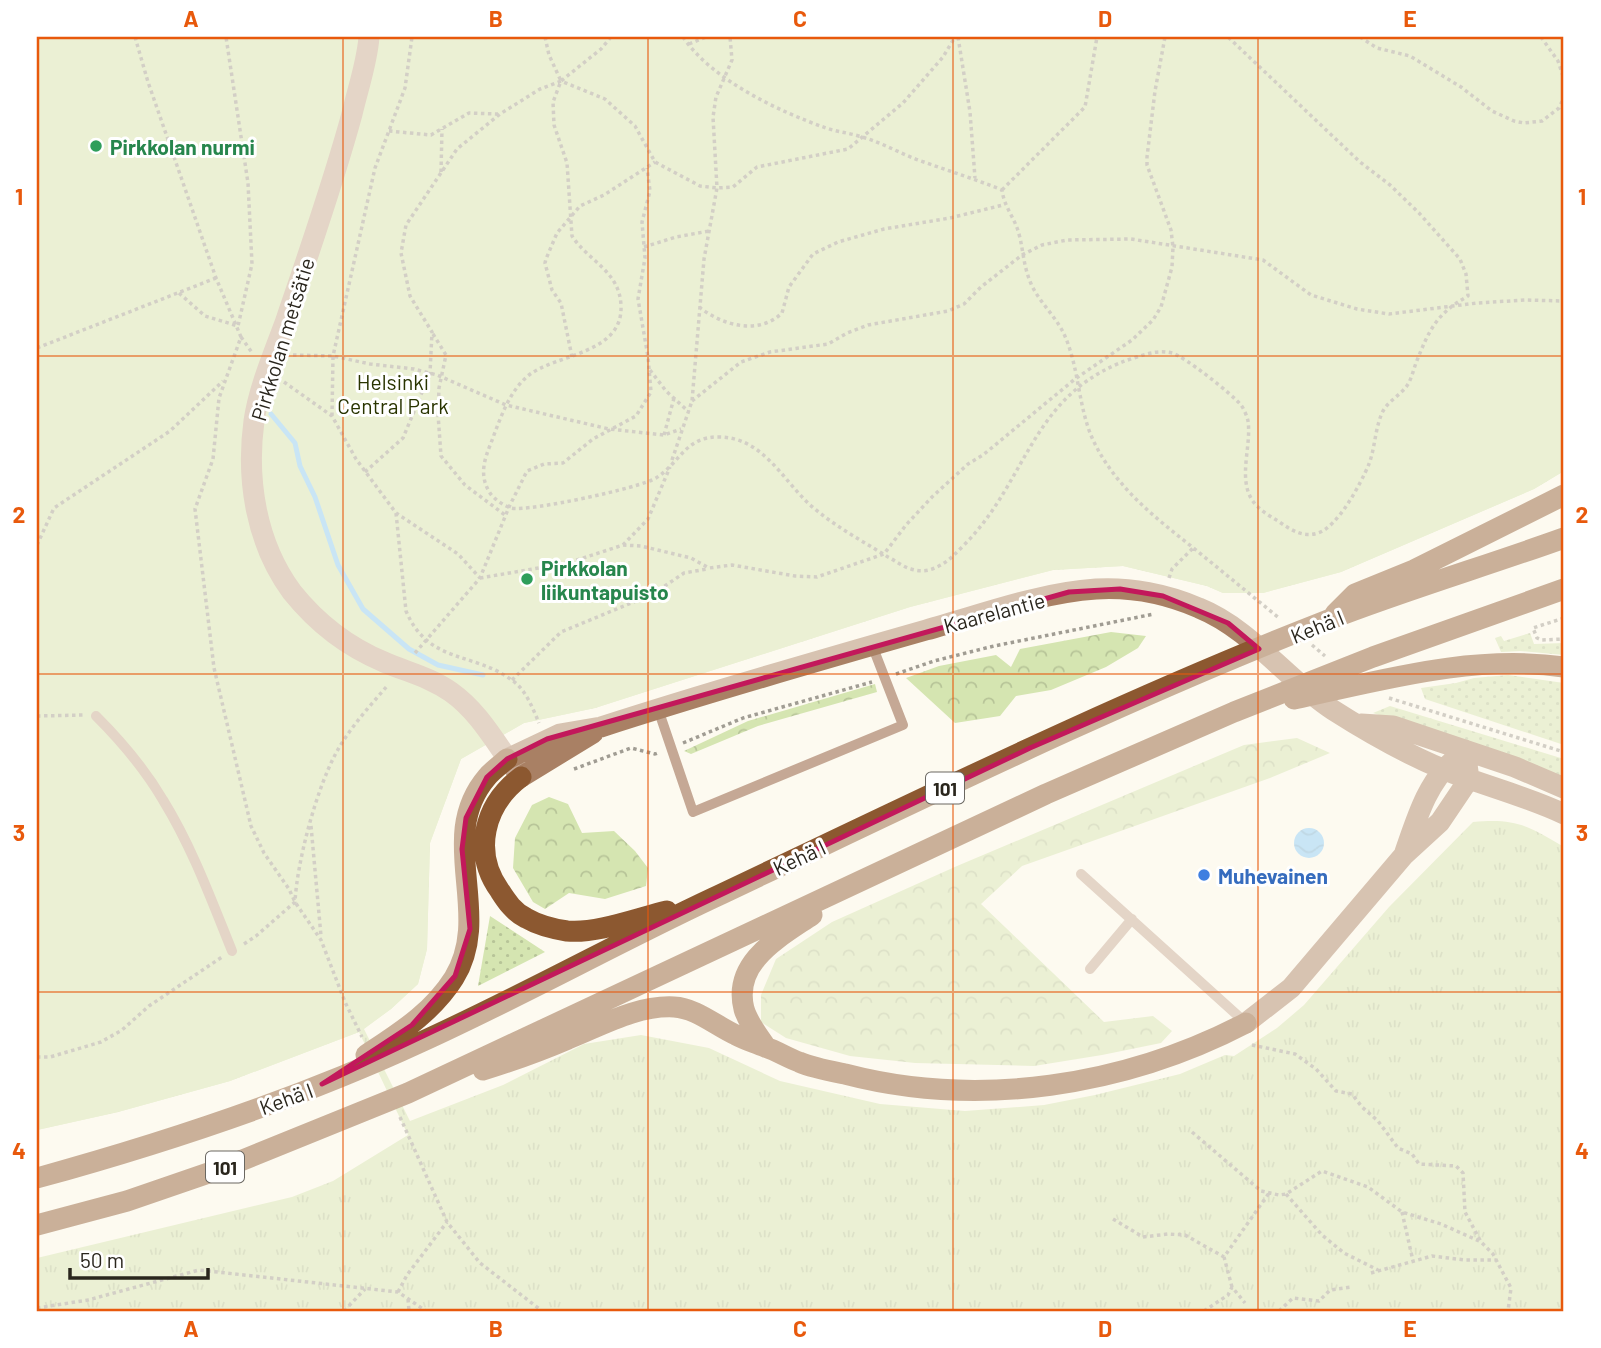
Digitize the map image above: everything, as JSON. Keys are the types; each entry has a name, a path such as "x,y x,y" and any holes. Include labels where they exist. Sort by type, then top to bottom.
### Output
{"highway":[{"path":"1329,620 1355,594 1413,570 1564,495"},
{"name":"Kehä I","path":"37,1178 195,1131 322,1084 421,1042 704,902 1030,748 1188,678 1329,620 1564,538"},
{"name":"Kehä I","path":"37,1225 127,1201 223,1168 408,1093 1046,794 1234,712 1373,657 1564,589"},
{"path":"1234,712 1452,666 1534,663 1564,667"},
{"path":"322,1084 412,1025 436,1001 455,976 470,929 469,891 462,849 466,818 487,777 507,759"},
{"path":"521,777 508,788 493,808 486,824 484,844 491,880 511,907 526,919 551,928 590,932 704,902"},
{"path":"766,1047 744,1009 744,978 752,961 776,940 860,881"},
{"path":"408,1093 528,1056 617,1018 655,1007 677,1007 694,1012 737,1037 801,1063 871,1081 950,1091 1015,1090 1086,1079 1157,1061 1214,1040 1246,1023"}],"main road":[{"name":"Kaarelantie","path":"507,759 552,748 601,727 658,709 1038,598 1069,592 1120,589 1163,596 1200,608 1228,623 1333,710 1384,742 1443,769 1535,800 1564,814"},
{"name":"Kaarelantie","path":"1359,724 1394,726 1564,788"},
{"name":"Kaarelantie","path":"521,777 552,748"},
{"path":"1404,855 1419,813 1443,769 1465,750"},
{"path":"1246,1023 1291,988 1404,855 1440,822 1469,779 1465,750"}],"street":[{"name":"Pirkkolan metsätie","path":"369,37 368,54 342,151 273,355 255,418 252,481 256,515 283,577 304,605 342,639 384,662 429,679 454,694 484,724 521,777"}],"lane":[{"path":"658,709 693,812 903,725 872,645"},
{"path":"96,716 115,735 162,798 199,868 232,951"},
{"path":"1082,874 1246,1023"},
{"path":"1090,969 1132,919"}],"path":[{"path":"135,37 216,278 241,337 219,398 213,459 195,509 214,668 251,826 264,853 321,940 345,1002"},
{"path":"226,37 248,183 251,264 238,326"},
{"path":"412,37 405,88 375,168 333,356 332,416 365,471 396,513 458,554 480,578"},
{"path":"545,37 549,55 561,81 606,99 635,127 655,162 700,186 717,188 733,187 757,167 848,149 903,103 943,57 956,37"},
{"path":"505,515 465,485 441,456 438,414 446,355 410,296 401,253 406,225 457,149 500,114 540,89 561,81 601,49 611,37"},
{"path":"684,37 688,44 723,76 778,108 1002,190"},
{"path":"688,44 706,37"},
{"path":"623,545 648,519 692,401 699,307 717,188 713,117 723,76 732,60 730,37"},
{"path":"956,37 970,112 975,178"},
{"path":"1097,37 1085,107 1002,190 1003,205 1020,235 1022,255 1034,289 1063,332 1072,356 1085,422 1106,464 1156,520 1253,597"},
{"path":"512,680 561,632 653,594 684,573 732,565 817,577 884,554 932,497 968,464 983,455 1075,379 1132,340 1153,320 1168,287 1173,247 1171,230 1147,165 1155,92 1165,37"},
{"path":"561,81 553,102 553,112 554,125 567,163 572,236 577,244 605,268 613,280 622,312 612,332 596,346 572,358 550,363 526,377 506,405 483,467 484,480 492,497 509,508 534,508 628,488 656,478 691,444 704,438 732,438 750,443 769,459 810,504 854,538 914,570 931,570 951,558 980,531 1042,426 1077,386 1131,358 1154,352 1166,351 1184,357 1240,403 1248,420 1246,481 1255,504 1291,530 1304,535 1323,532 1334,525 1341,515 1369,464 1382,414 1409,383 1426,337 1447,308 1468,296 1466,274 1460,259 1419,213 1390,185 1360,162 1228,37"},
{"path":"1360,37 1377,48 1410,56 1461,87 1492,111 1514,121 1542,121 1559,108 1564,97"},
{"path":"1541,37 1558,61 1564,79"},
{"path":"389,131 431,135 469,113 500,114"},
{"path":"441,173 442,128"},
{"path":"572,358 561,303 552,290 544,263 556,233 580,206 604,195 655,162"},
{"path":"448,614 480,578 505,515 527,471 544,464 563,463 579,448 636,416 651,392 638,299 645,258 642,222 650,191 647,168"},
{"path":"699,307 711,317 740,326 756,326 768,322 782,313 789,287 813,254 838,242 884,229 950,218 1003,205"},
{"path":"644,247 709,231"},
{"path":"692,401 741,362 760,355 828,344 869,325 948,312 964,304 1022,255 1042,245 1094,238 1131,239 1263,260 1311,295 1357,309 1390,314 1477,303 1525,300 1564,302"},
{"path":"37,348 216,278"},
{"path":"179,293 205,316 238,326"},
{"path":"365,471 403,438 430,373 432,332"},
{"path":"273,355 333,356 430,373 506,405 609,429 664,435 681,429"},
{"path":"649,369 689,412"},
{"path":"37,545 54,508 170,431 226,379"},
{"path":"664,435 674,398"},
{"path":"396,513 406,611 412,625 422,638 445,653 480,664 519,685 561,767 567,771 631,748 655,754 743,718 885,678 934,661 1094,625 1152,616 1157,612 1172,569 1193,548"},
{"path":"480,578 568,563 623,545 641,546 691,558 709,568"},
{"path":"1564,618 1533,628 1537,638 1542,640 1564,639"},
{"path":"37,716 96,716"},
{"path":"37,1057 50,1057 101,1042 122,1030 149,1006 203,968 256,936 295,902 296,877 335,755 358,721"},
{"path":"311,824 321,940"},
{"path":"1252,1045 1295,1054 1316,1069 1336,1091 1352,1094 1378,1121 1398,1148 1412,1154 1419,1164 1456,1166 1463,1173 1465,1212 1511,1288 1506,1311"},
{"path":"1192,1132 1261,1191 1286,1194 1322,1171 1368,1187 1402,1212 1441,1224 1481,1242"},
{"path":"424,1167 447,1222 480,1263 542,1311"},
{"path":"1224,1257 1269,1193"},
{"path":"1286,1194 1322,1235 1343,1253 1380,1270"},
{"path":"1402,1212 1413,1261"},
{"path":"1113,1219 1143,1237 1185,1235 1224,1257 1232,1287 1245,1303"},
{"path":"398,1292 407,1275 447,1222"},
{"path":"1371,1273 1432,1256 1496,1260"},
{"path":"37,1308 72,1302 199,1270 398,1292 426,1311"},
{"path":"1203,1311 1228,1295 1232,1287"},
{"path":"1279,1311 1293,1298 1319,1301 1329,1290 1352,1287"},
{"path":"344,1311 365,1289"},
{"path":"408,1299 409,1311"},
{"path":"68,1311 72,1302"}],"highlighted area":[{"path":"1120,589 1163,596 1228,623 1259,649 1030,748 322,1084 412,1025 455,976 470,929 462,849 466,818 487,777 507,759 547,739 1069,592"}],"green space":[{"name":"Pirkkolan liikuntapuisto","path":"37,37 1564,37 1564,471 1534,489 1341,572 1263,593 1223,593 1207,586 1123,566 1053,570 910,607 595,708 524,723 461,759 430,843 427,949 418,984 364,1029 410,1121 503,1085 584,1044 641,1035 709,1048 780,1081 880,1104 965,1111 1044,1105 1180,1074 1225,1055 1234,1056 1277,1028 1304,1005 1389,907 1473,822 1500,821 1522,825 1564,847 1564,1311 37,1311 37,1258 292,1197 333,1181 408,1135 359,1032 230,1081 118,1112 37,1130"},
{"name":"Pirkkolan liikuntapuisto","path":"37,37 1564,37 1564,471 1534,489 1341,572 1263,593 1223,593 1207,586 1123,566 1053,570 910,607 595,708 524,723 461,759 430,843 427,949 418,984 391,1009 359,1032 230,1081 118,1112 37,1130"},
{"path":"1111,632 1146,636 1138,648 1106,667 1051,690 1016,696 1000,716 955,723 906,678 939,666 996,655 1011,667 1020,649"},
{"path":"1530,633 1534,644 1564,643 1564,655 1501,652 1495,638 1501,636 1504,641"},
{"path":"1508,675 1564,683 1564,745 1425,699 1421,688"},
{"path":"875,684 877,692 758,726 691,754 684,751 748,721"},
{"path":"1390,706 1564,759 1564,777 1373,713"},
{"path":"1297,738 1330,753 1270,778 1022,866 981,904 1104,1022 1153,1016 1172,1031 1161,1043 1034,1066 915,1063 850,1056 786,1038 761,1022 761,995 776,959 832,922 957,866 1244,745"},
{"path":"549,797 568,804 582,833 614,831 648,868 646,886 605,899 569,893 545,909 533,902 513,868 515,838 532,805"},
{"path":"490,916 545,952 478,986"}],"water":[{"path":"1309,828 1320,832 1324,843 1320,854 1309,858 1298,854 1294,843 1298,832"}],"waterway":[{"path":"271,414 295,443 300,466 315,497 338,565 363,609 409,649 438,665 483,675"}],"place":[{"name":"Pirkkolan nurmi","path":"96,146"},
{"name":"Pirkkolan liikuntapuisto","path":"527,579"},
{"name":"Muhevainen","path":"1204,875"}],"park label":[{"name":"Helsinki Central Park","path":"393,393"}]}
